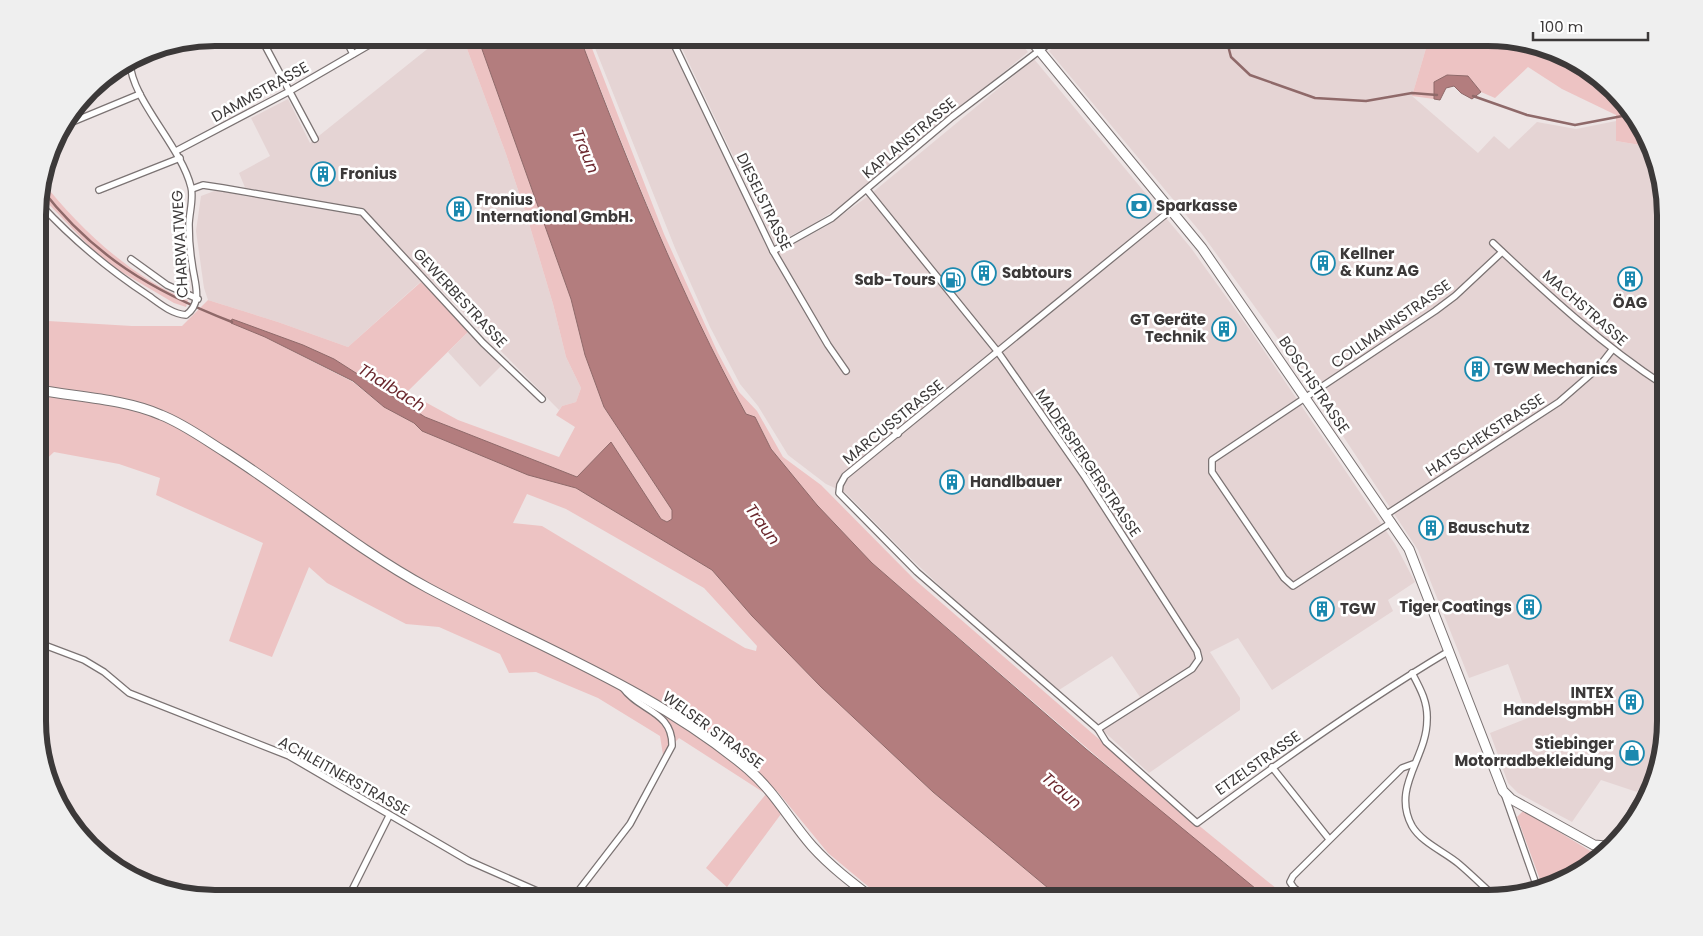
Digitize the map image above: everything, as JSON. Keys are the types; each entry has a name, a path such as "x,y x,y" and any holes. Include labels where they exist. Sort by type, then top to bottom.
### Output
{"main road":[{"name":"BOSCHSTRASSE","path":"1036,46 1211,260 1410,549 1422,576 1503,791"},
{"name":"WELSER STRASSE","path":"47,391 133,406 168,418 264,476 379,560 428,588 618,683 665,710 749,770 769,791 811,845 829,864 861,889"},
{"path":"1503,791 1511,799 1594,844 1602,845"}],"street":[{"path":"265,46 288,92 315,139"},
{"path":"349,46 353,54"},
{"name":"DAMMSTRASSE","path":"176,152 288,92 367,46"},
{"name":"DIESELSTRASSE","path":"675,46 773,252 828,345 846,371"},
{"name":"KAPLANSTRASSE","path":"773,252 832,218 952,116 1045,46"},
{"name":"CHARWATWEG","path":"47,211 74,239 112,271 174,313 186,316 192,311 197,301 189,228 192,189 180,158 140,94 131,69"},
{"path":"75,121 140,94"},
{"path":"99,190 180,158"},
{"name":"GEWERBESTRASSE","path":"192,189 204,185 362,212 477,336 542,399"},
{"name":"MADERSPERGERSTRASSE","path":"867,190 998,352 1084,477 1197,651 1199,659 1192,669 1098,729"},
{"name":"MARCUSSTRASSE","path":"1098,729 917,572 839,493 840,484 845,476 1171,210"},
{"name":"MACHSTRASSE","path":"1494,243 1577,321 1612,350 1657,381"},
{"name":"COLLMANNSTRASSE","path":"1389,518 1294,586 1284,578 1212,472 1212,460 1455,296 1502,252"},
{"path":"131,260 167,285 197,301"},
{"name":"HATSCHEKSTRASSE","path":"1389,518 1559,402 1598,368 1612,350"},
{"path":"891,427 898,434"},
{"name":"ACHLEITNERSTRASSE","path":"46,646 84,660 104,672 129,693 289,756 469,861 534,890"},
{"name":"ETZELSTRASSE","path":"1098,729 1106,742 1197,822 1272,767 1412,673 1449,651"},
{"path":"1412,673 1425,698 1427,719 1425,740 1407,779 1404,799 1412,825 1418,834 1458,863 1486,889"},
{"path":"579,890 630,824 672,746 672,734 664,720 625,692 618,683"},
{"path":"1296,889 1290,882 1293,876 1402,768 1413,764"},
{"path":"1272,767 1329,839"},
{"name":"BOSCHSTRASSE","path":"1503,791 1536,883"},
{"path":"352,890 389,816"}],"shaded area":[{"name":"Fronius","path":"431,46 466,46 528,220 553,304 566,357 581,388 576,402 562,406 559,410 427,276 348,347 208,300 204,288 196,231 201,196 217,190 249,197 239,173 270,156 251,118 288,99 310,143"},
{"path":"466,46 481,46 571,299 585,355 604,407 672,510 672,519 667,522 661,519 611,443 577,477 425,417 334,359 303,345 232,319 231,323 265,337 353,382 384,407 414,423 422,431 528,475 576,488 712,570 752,616 821,687 933,792 1050,889 872,889 828,853 777,791 767,795 781,814 727,887 706,868 766,794 679,738 663,755 660,736 598,698 536,672 509,673 500,654 439,627 406,624 327,583 309,567 272,657 229,641 263,543 156,495 160,478 119,464 54,452 47,459 47,321 132,326 182,326 208,300 348,347 421,282 470,330 407,392 458,420 559,457 575,427 556,415 562,406 576,402 581,388 566,357 553,304 528,220","holes":["527,494 566,509 704,588 757,646 756,651 745,648 542,526 513,523"]},
{"path":"583,46 591,46 664,234 718,353 739,392 757,411 783,457 821,485 914,579 1197,824 1277,889 1256,889 1203,848 872,563 817,505 771,449 755,417 746,414 677,276"},
{"path":"594,46 673,46 771,256 825,227 867,197 1034,59 1191,248 1250,330 1395,544 1415,582 1388,600 1393,611 1272,690 1238,638 1210,652 1240,698 1240,710 1149,773 1097,725 1140,697 1112,656 1059,690 969,613 908,556 846,493 826,484 788,455 758,406 740,384 710,327 675,248"},
{"path":"681,46 1023,46 1028,52 845,204 775,244"},
{"path":"1056,46 1427,46 1412,96 1478,153 1494,136 1509,149 1537,122 1576,129 1616,121 1616,141 1642,145 1651,171 1657,215 1657,721 1651,765 1648,774 1637,792 1601,780 1572,822 1518,793 1508,783 1490,733 1528,718 1508,664 1469,678 1418,550 1289,354 1202,234 1049,51"},
{"path":"1427,46 1488,46 1521,49 1563,64 1599,88 1622,112 1642,145 1616,141 1616,115 1562,89 1528,67 1495,98 1481,92 1468,76 1447,75 1434,82 1434,99 1412,96"},
{"path":"48,189 90,234 108,250 147,279 188,300 186,307 174,303 118,270 91,248 47,202"},
{"path":"470,330 502,365 480,387 448,352"},
{"path":"1522,812 1526,812 1592,853 1563,872 1541,881 1517,817"}],"water":[{"name":"Traun","path":"481,46 583,46 617,134 677,276 746,414 755,417 771,449 817,505 872,563 1086,749 1256,889 1050,889 933,792 821,687 752,616 712,570 576,488 528,475 422,431 414,423 384,407 353,381 265,337 231,323 232,319 303,345 334,359 425,417 577,477 611,442 661,519 667,522 672,519 672,510 604,407 585,355 571,299"},
{"path":"1447,75 1468,76 1481,92 1472,99 1461,93 1454,86 1446,88 1440,100 1434,99 1434,82"}],"waterway":[{"path":"1228,46 1231,57 1250,75 1315,98 1366,101 1412,93 1437,95"},
{"path":"1473,96 1527,115 1575,125 1624,116"},
{"name":"Thalbach","path":"48,196 81,233 126,269 176,298 232,322"}],"place":[{"name":"Fronius","path":"323,174"},
{"name":"Sparkasse","path":"1139,206"},
{"name":"Fronius International GmbH.","path":"459,209"},
{"name":"Kellner & Kunz AG","path":"1323,263"},
{"name":"Sabtours","path":"984,273"},
{"name":"ÖAG","path":"1630,279"},
{"name":"Sab-Tours","path":"953,280"},
{"name":"GT Geräte Technik","path":"1224,329"},
{"name":"TGW Mechanics","path":"1477,369"},
{"name":"Handlbauer","path":"952,482"},
{"name":"Bauschutz","path":"1431,528"},
{"name":"Tiger Coatings","path":"1529,607"},
{"name":"TGW","path":"1322,609"},
{"name":"INTEX HandelsgmbH","path":"1631,702"},
{"name":"Stiebinger Motorradbekleidung","path":"1632,753"}]}
